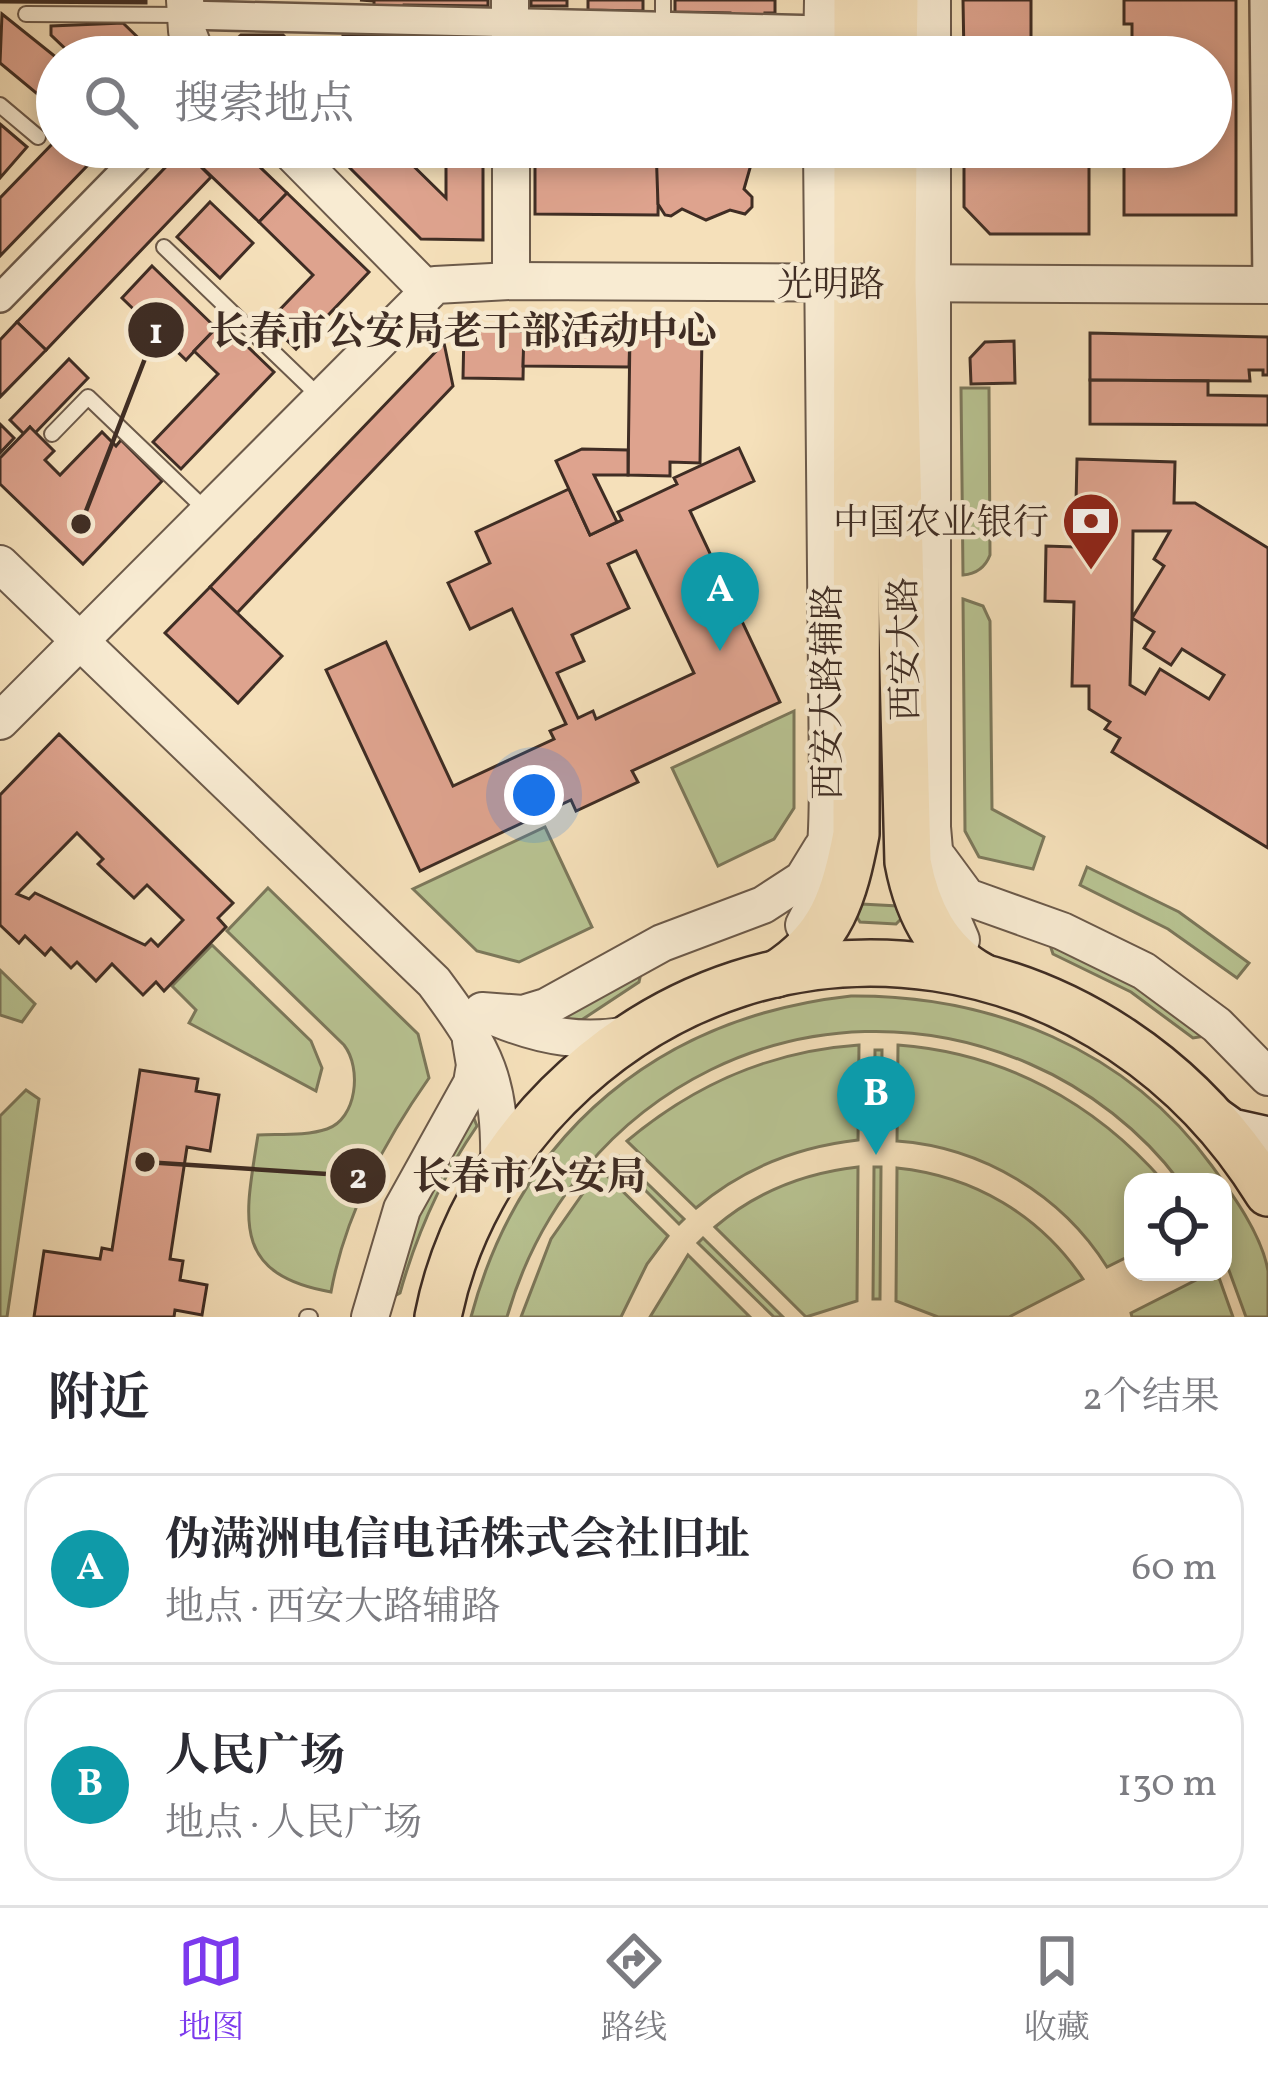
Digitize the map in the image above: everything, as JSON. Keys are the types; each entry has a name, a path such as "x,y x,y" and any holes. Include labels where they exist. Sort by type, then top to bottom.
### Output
{"main road":[{"path":"831,36 857,0"},
{"path":"894,36 895,0"},
{"name":"西安大路","path":"860,168 876,283 908,862 914,891 936,936 954,958 992,979"},
{"name":"西安大路","path":"755,980 800,958 830,925 856,835 876,283 891,168"},
{"path":"438,1317 464,1236 499,1168 546,1108 634,1034 701,999 755,980 830,966 887,964 992,979 1038,994 1109,1029 1172,1075 1268,1158"},
{"path":"1235,1128 1268,1193"}],"street":[{"path":"932,0 932,36"},
{"path":"1264,0 1268,285"},
{"path":"185,8 510,26 663,13 831,36"},
{"path":"0,298 127,168"},
{"path":"0,721 426,290 307,168"},
{"path":"511,168 511,281"},
{"name":"西安大路辅路","path":"830,168 876,283 937,884 954,930 992,979"},
{"name":"西安大路辅路","path":"755,980 782,955 810,915 825,864 876,283 923,168"},
{"name":"光明路","path":"426,290 446,282 511,281 1268,285"},
{"path":"0,563 474,1019 495,1085 499,1168"},
{"path":"932,827 935,853 967,897 1062,931 1144,971 1217,1024 1268,1077"},
{"path":"474,1019 546,1007 649,949 764,905 803,879 819,858 827,832"},
{"path":"474,1019 555,1037 608,1040 634,1034"},
{"path":"370,1317 386,1250 402,1209 472,1083 474,1019"}],"lane":[{"path":"26,14 185,8"},
{"path":"0,105 36,134"},
{"path":"164,248 320,397"},
{"path":"52,434 88,397 207,511"}],"green space":[{"path":"961,388 989,388 990,555 980,570 963,575"},
{"path":"963,599 983,606 990,621 992,809 1044,837 1033,869 979,857 965,831"},
{"path":"794,711 794,808 774,839 718,866 672,768"},
{"path":"545,827 592,927 519,962 477,951 413,889"},
{"path":"1087,867 1179,912 1249,963 1237,978 1168,929 1080,885"},
{"path":"268,888 418,1034 429,1078 368,1180 346,1235 331,1292 275,1272 252,1238 250,1192 258,1135 327,1129 345,1115 354,1092 353,1066 344,1045 227,931"},
{"path":"861,904 898,906 904,916 896,924 860,922 854,912"},
{"path":"212,945 311,1041 322,1068 316,1091 189,1023 196,1010 172,986"},
{"path":"1050,945 1100,955 1205,1036 1193,1038 1131,992 1053,954"},
{"path":"0,970 35,1004 22,1022 0,1015"},
{"path":"641,973 639,982 577,1023 567,1019 565,1014"},
{"path":"851,996 904,998 1005,1018 1098,1061 1140,1090 1178,1125 1217,1173 1172,1173 1112,1113 1073,1086 1030,1064 947,1038 865,1032 785,1042 711,1070 643,1112 585,1168 539,1237 507,1317 471,1317 494,1250 525,1191 563,1139 608,1094 660,1057 718,1029 782,1008"},
{"path":"859,1045 858,1140 771,1162 732,1181 696,1208 627,1141 679,1103 735,1074 795,1055"},
{"path":"898,1045 974,1059 1044,1086 1108,1128 1156,1173 1124,1173 1124,1258 1107,1267 1067,1218 1017,1179 959,1153 897,1141"},
{"path":"875,1050 882,1050 881,1140 874,1140"},
{"path":"26,1090 39,1099 7,1317 0,1317 0,1116"},
{"path":"473,1116 477,1126 431,1206 400,1293 391,1298 393,1253"},
{"path":"619,1156 684,1219 679,1224 615,1160"},
{"path":"858,1167 857,1301 806,1317 715,1227 782,1186"},
{"path":"874,1167 881,1167 880,1299 873,1299"},
{"path":"897,1168 952,1180 1003,1202 1047,1236 1083,1279 1009,1317 938,1317 896,1301"},
{"path":"600,1169 668,1236 647,1264 621,1317 521,1317 551,1239"},
{"path":"1232,1195 1260,1243 1268,1271 1268,1317 1246,1317 1232,1279"},
{"path":"703,1238 783,1317 774,1317 698,1243"},
{"path":"688,1255 750,1317 650,1317"},
{"path":"1194,1281 1220,1281 1233,1317 1132,1317 1131,1313"}],"building":[{"path":"146,0 146,3 0,2"},
{"path":"360,0 488,0 488,6 374,9 374,1"},
{"path":"531,0 567,0 567,6 531,6"},
{"path":"588,0 643,0 643,11 588,10"},
{"path":"675,0 775,0 775,13 765,13 765,21 730,21 730,13 675,12"},
{"path":"963,0 1031,0 1031,36 964,36"},
{"path":"1124,0 1236,0 1236,215 1124,215 1124,168 1232,168 1232,36 1132,36 1132,24 1124,24"},
{"path":"2,14 36,41 36,93 0,63"},
{"path":"123,23 136,36 52,36 51,26"},
{"path":"0,124 27,147 0,178"},
{"path":"36,161 36,168 85,168 0,256 0,198"},
{"path":"165,168 202,168 211,177 46,350 17,322"},
{"path":"203,168 261,168 287,193 259,222"},
{"path":"350,168 415,168 446,198 446,168 483,168 483,240 421,239"},
{"path":"535,168 659,168 658,215 535,214"},
{"path":"657,168 750,168 744,189 752,197 752,207 745,214 730,210 706,220 682,209 671,216 658,204"},
{"path":"964,168 1089,168 1089,234 990,234 964,207"},
{"path":"287,193 369,272 296,349 268,322 313,275 259,222"},
{"path":"210,202 253,243 220,278 177,237"},
{"path":"152,266 216,328 186,360 122,298"},
{"path":"17,322 46,350 0,397 0,340"},
{"path":"222,322 274,372 181,469 153,442 218,374 194,351"},
{"path":"464,330 524,331 523,379 463,378"},
{"path":"524,331 630,332 629,367 523,366"},
{"path":"630,332 702,334 700,463 670,462 670,476 628,475"},
{"path":"1090,333 1268,337 1268,375 1249,370 1250,381 1090,380"},
{"path":"1014,341 1015,383 971,384 970,358 985,342"},
{"path":"444,343 453,386 237,613 210,587"},
{"path":"69,359 88,378 35,433 30,427 24,434 10,420"},
{"path":"1090,380 1208,381 1208,395 1268,396 1268,425 1090,424"},
{"path":"0,424 14,438 0,453"},
{"path":"30,427 54,451 45,460 60,475 102,432 116,446 121,440 162,481 83,564 0,484 0,458"},
{"path":"739,448 754,481 690,511 780,702 632,771 638,782 576,811 571,800 420,871 326,670 386,642 453,786 554,739 550,731 566,724 512,609 470,629 448,583 490,563 476,532 569,489 590,535 622,520 618,512 677,484 674,478","holes":["636,551 694,673 596,719 593,711 578,718 557,673 584,661 572,635 629,608 608,564"]},
{"path":"582,449 628,450 628,475 594,475 617,522 590,535 556,461"},
{"path":"1077,459 1175,462 1174,503 1195,503 1268,548 1268,848 1112,752 1120,738 1105,729 1110,722 1089,709 1089,686 1072,686 1074,602 1045,601 1046,546 1075,547","holes":["1133,531 1170,531 1154,559 1164,566 1132,618","1132,618 1154,632 1144,648 1171,665 1182,649 1224,675 1209,699 1160,669 1145,694 1130,685"]},
{"path":"210,587 282,656 238,703 165,633"},
{"path":"59,734 233,903 218,918 226,927 164,991 156,982 143,995 112,964 96,981 77,962 71,968 51,948 45,955 25,936 19,943 0,925 0,795","holes":["77,833 103,859 98,864 134,898 147,885 183,920 158,946 151,939 145,945 35,893 29,899 17,894"]},
{"path":"140,1070 198,1079 196,1091 219,1095 210,1151 187,1147 170,1259 183,1261 180,1280 207,1285 202,1315 175,1310 174,1317 34,1317 44,1251 100,1259 102,1248 112,1250"}],"place":[{"name":"长春市公安局老干部活动中心","path":"81,524"},
{"name":"中国农业银行","path":"1091,572"},
{"name":"伪满洲电信电话株式会社旧址","path":"720,651"},
{"name":"人民广场","path":"876,1155"},
{"name":"长春市公安局","path":"145,1162"}]}
